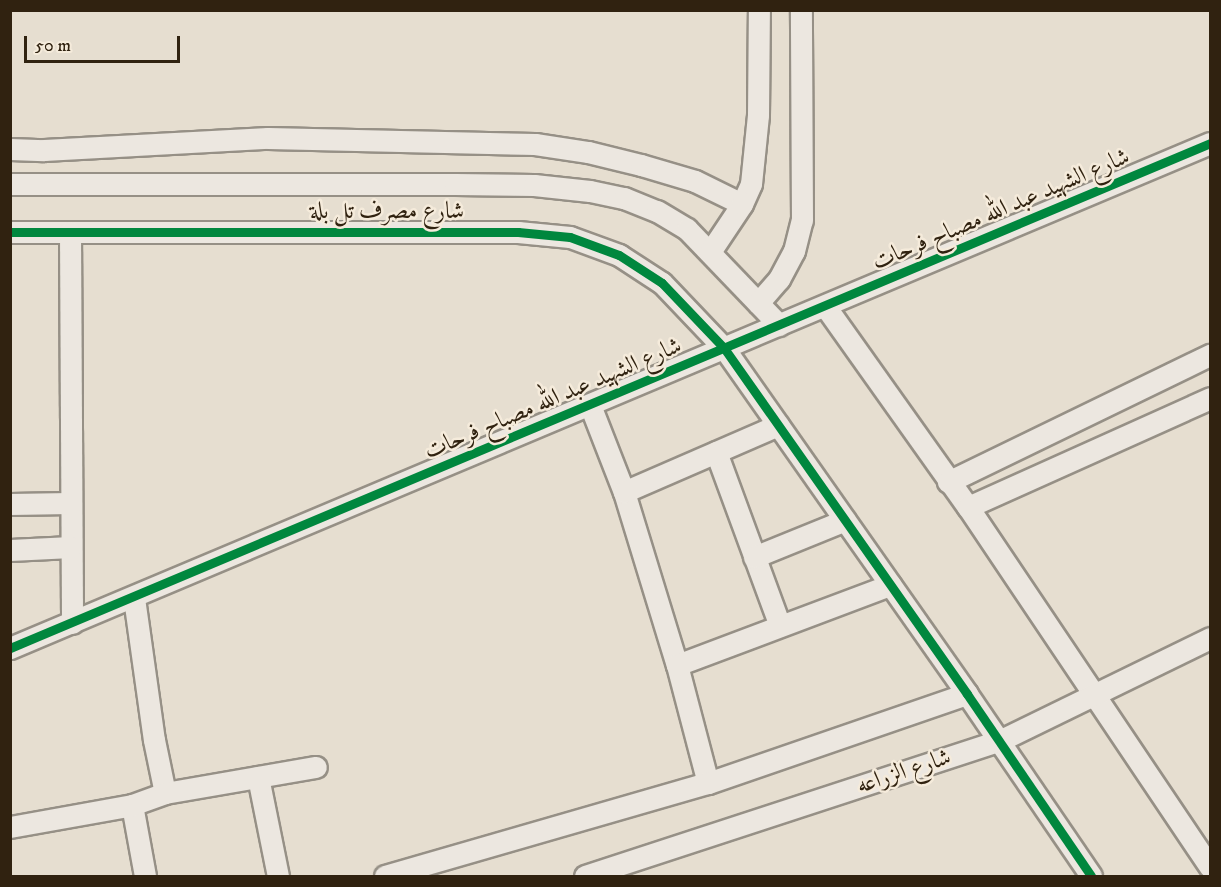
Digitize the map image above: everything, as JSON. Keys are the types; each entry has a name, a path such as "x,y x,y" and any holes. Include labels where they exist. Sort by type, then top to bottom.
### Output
{"street":[{"path":"710,252 742,204 751,184 755,162 759,10"},
{"path":"758,303 779,279 789,261 802,220 801,10"},
{"path":"10,149 44,150 268,138 427,144 481,141 535,144 588,152 641,165 695,181 742,204"},
{"name":"شارع الشهيد عبد الله مصباح فرحات","path":"10,648 134,598 1210,143"},
{"name":"شارع مصرف تل بلة","path":"10,184 534,185 590,191 624,198 657,211 687,230 779,325"},
{"name":"شارع مصرف تل بلة","path":"10,232 518,232 570,237 619,255 662,283 724,348 967,694 1091,876"},
{"path":"70,232 72,623"},
{"path":"825,306 948,482 968,507 1210,867"},
{"path":"948,482 1210,355"},
{"path":"968,507 1210,398"},
{"path":"590,405 624,492 677,665 708,783"},
{"path":"624,492 778,425"},
{"path":"716,452 780,626"},
{"path":"10,504 71,503"},
{"path":"754,557 845,520"},
{"path":"10,550 71,547"},
{"path":"677,665 890,585"},
{"path":"134,598 154,740 165,793"},
{"name":"شارع الزراعه","path":"585,876 999,741 1210,638"},
{"path":"385,876 410,874 708,783 967,694"},
{"path":"10,827 132,805 165,793 316,767"},
{"path":"258,777 278,876"},
{"path":"132,805 145,876"}],"cycle path":[{"path":"10,648 1210,143"},
{"path":"10,232 518,232 570,237 619,255 662,283 724,348 967,694 1091,876"}]}
